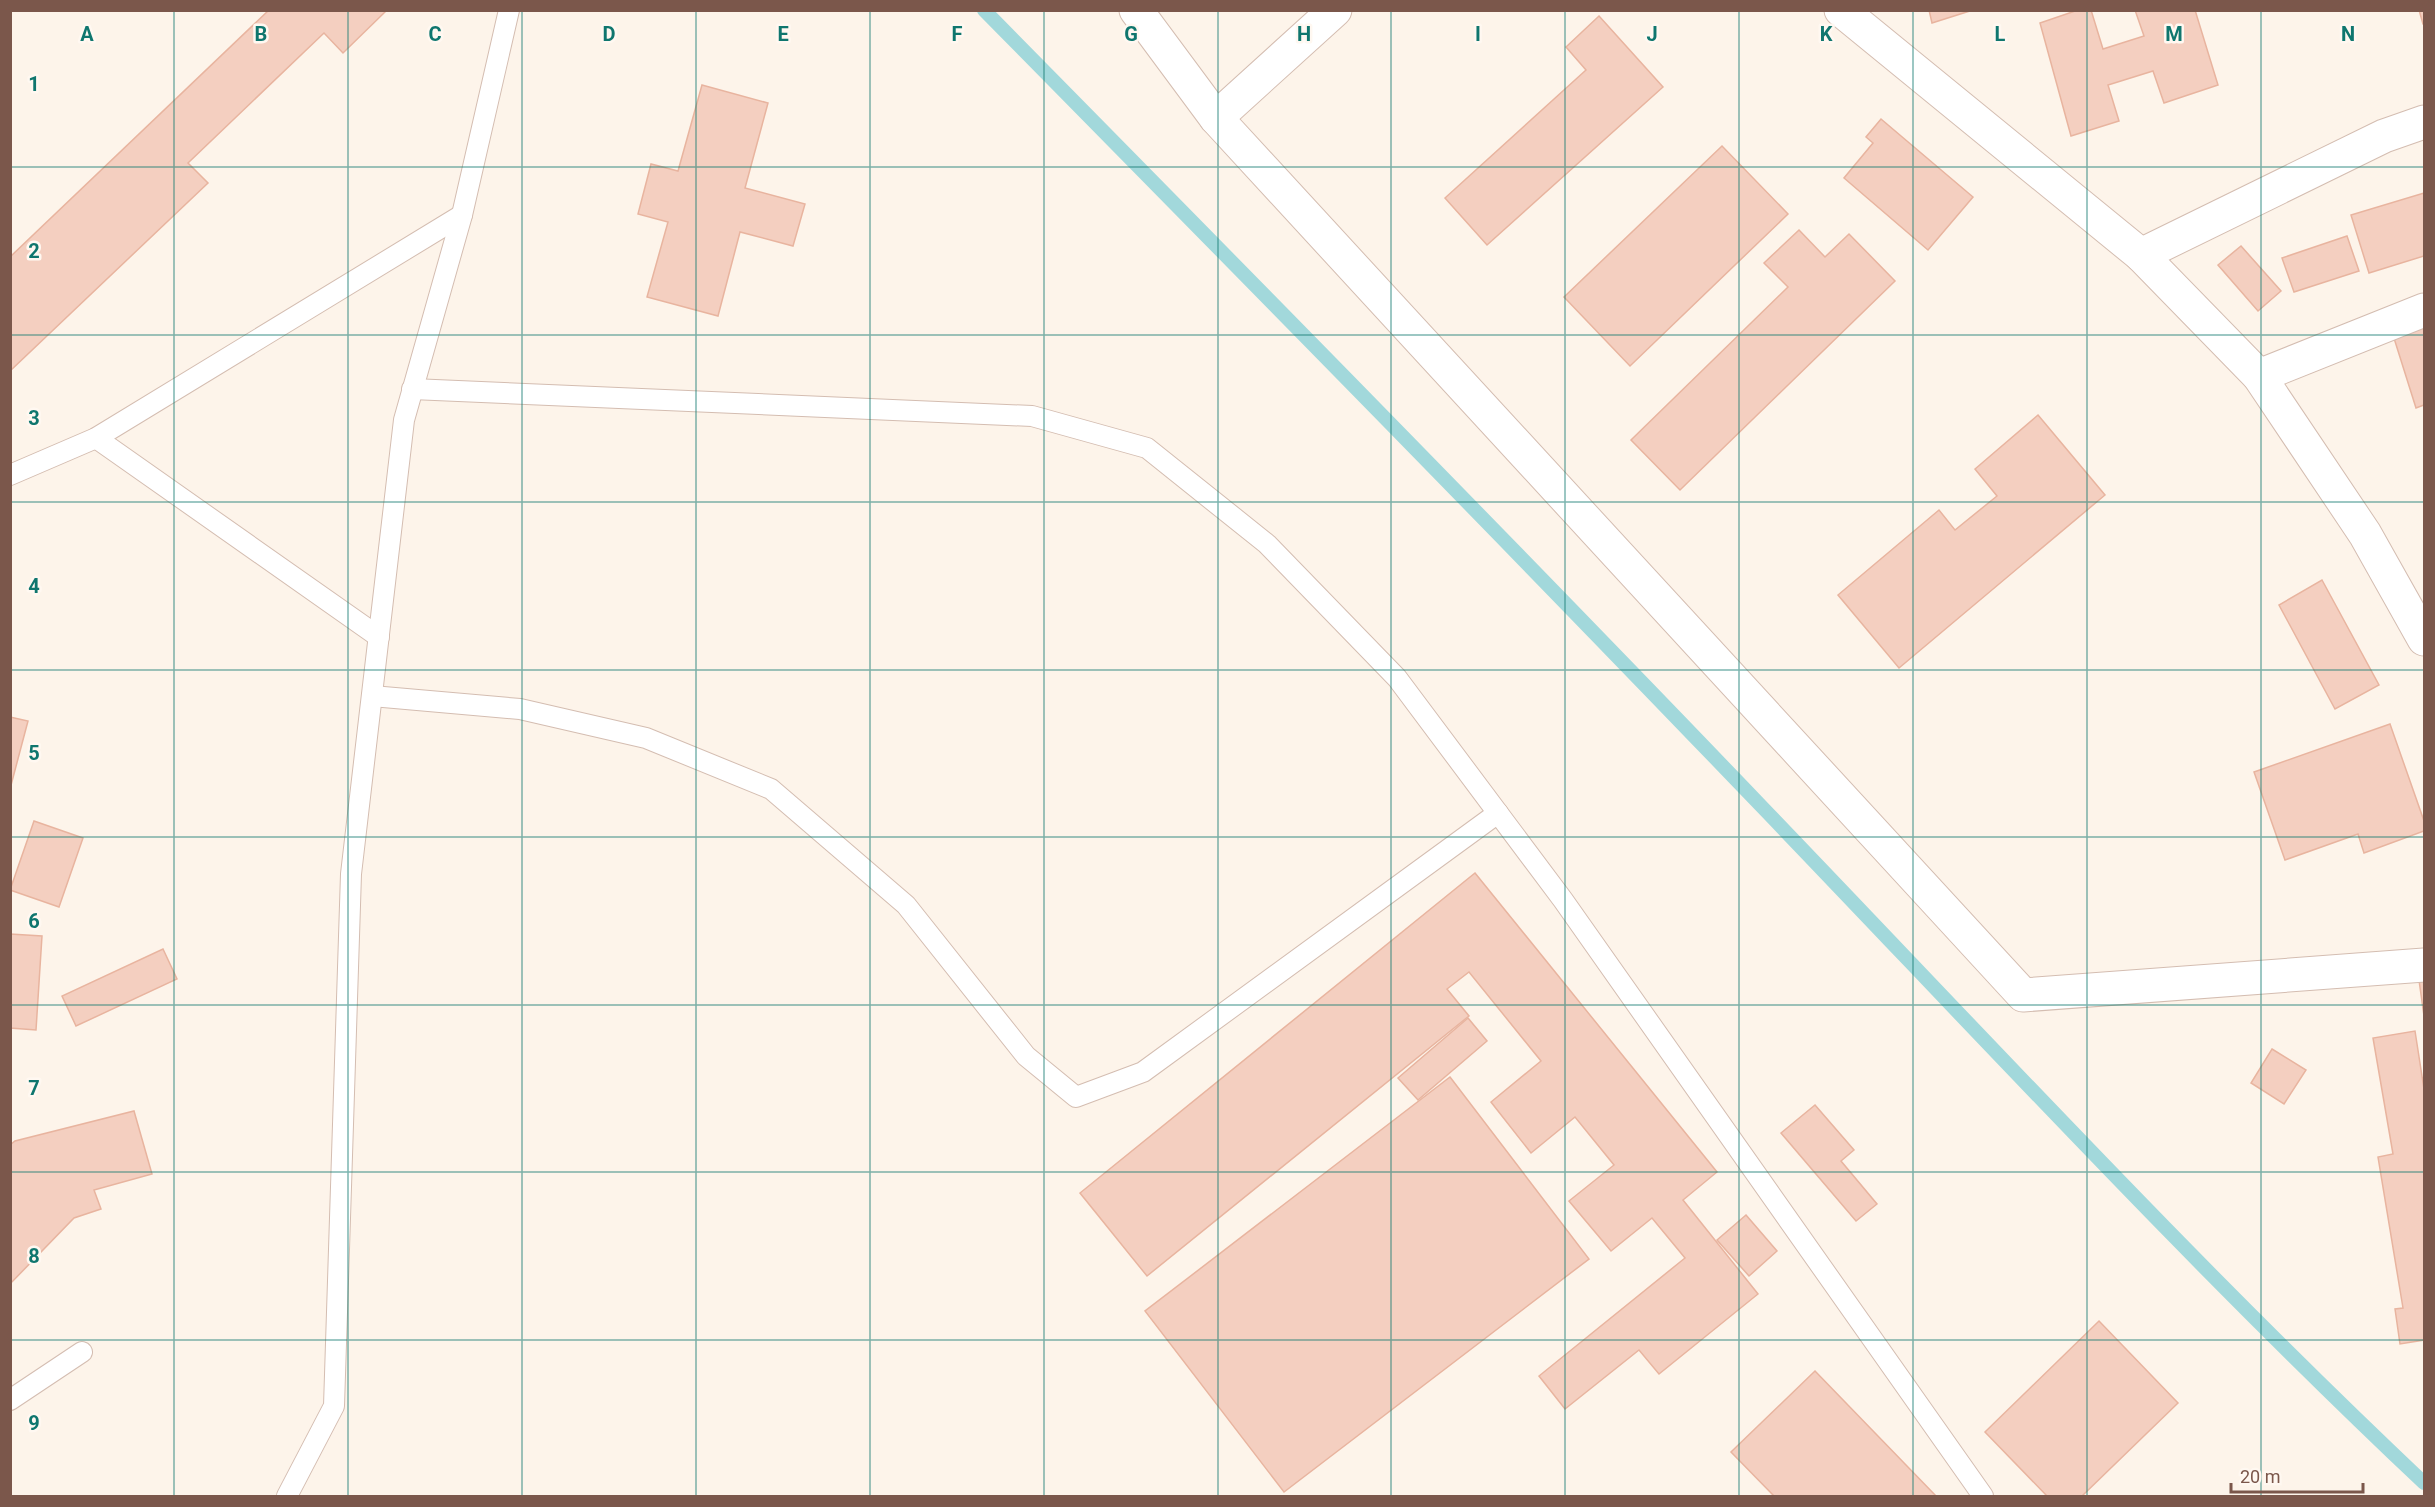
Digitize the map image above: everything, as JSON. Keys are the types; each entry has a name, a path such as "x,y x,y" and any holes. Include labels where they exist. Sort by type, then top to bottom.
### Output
{"street":[{"path":"1136,10 1216,118 2023,995 2424,965"},
{"path":"1216,118 1335,10"},
{"path":"1841,10 2140,255 2259,376 2365,534 2424,639"},
{"path":"2140,255 2384,136 2424,122"},
{"path":"2259,376 2424,310"}],"lane":[{"path":"287,1497 334,1406 351,874 404,420 462,215 509,10"},
{"path":"10,475 96,438 462,215"},
{"path":"412,389 1032,416 1147,448 1267,544 1397,678 1563,900 1983,1497"},
{"path":"96,438 379,637"},
{"path":"372,696 520,709 646,738 771,789 906,905 1026,1056 1076,1097 1143,1072 1498,813"},
{"path":"10,1400 81,1352"}],"building":[{"path":"269,10 387,10 343,53 324,33 188,163 208,183 10,371 10,257"},
{"path":"1929,10 1973,10 1932,23"},
{"path":"2078,10 2091,10 2103,49 2144,36 2135,10 2195,10 2218,85 2164,103 2153,71 2108,85 2119,121 2071,136 2040,23"},
{"path":"2419,10 2424,10 2424,24 2423,24"},
{"path":"1599,16 1663,87 1487,245 1445,198 1586,70 1566,47"},
{"path":"702,85 768,103 745,188 805,204 793,246 740,232 718,316 647,297 668,222 638,214 651,164 678,171"},
{"path":"1881,119 1973,197 1928,250 1844,178 1873,143 1866,137"},
{"path":"1722,146 1788,214 1630,366 1564,297"},
{"path":"2424,193 2424,256 2369,273 2351,215"},
{"path":"1799,230 1825,257 1849,234 1895,281 1680,490 1631,440 1788,287 1764,263"},
{"path":"2347,236 2359,271 2294,292 2282,258"},
{"path":"2241,246 2281,291 2258,311 2218,265"},
{"path":"2424,325 2424,405 2416,408 2393,335"},
{"path":"2038,415 2105,495 1899,668 1838,595 1939,510 1955,530 1997,496 1975,469"},
{"path":"2322,580 2379,685 2335,709 2279,605"},
{"path":"10,717 28,721 10,789"},
{"path":"2390,724 2424,821 2424,831 2364,853 2358,834 2285,860 2254,772"},
{"path":"34,821 83,838 59,907 10,890"},
{"path":"1475,873 1717,1172 1683,1200 1758,1294 1659,1374 1639,1350 1565,1409 1539,1376 1685,1258 1652,1218 1611,1251 1569,1201 1614,1165 1575,1117 1531,1153 1491,1102 1541,1061 1469,972 1447,989 1469,1016 1147,1276 1080,1193"},
{"path":"10,934 42,936 36,1030 10,1028"},
{"path":"163,949 177,979 76,1026 62,996"},
{"path":"2424,979 2424,1016 2419,980"},
{"path":"1468,1018 1487,1041 1418,1100 1398,1078"},
{"path":"2415,1031 2424,1089 2424,1340 2400,1344 2395,1309 2403,1308 2378,1157 2393,1154 2373,1038"},
{"path":"2272,1049 2306,1070 2284,1104 2251,1083"},
{"path":"1450,1077 1589,1259 1284,1492 1145,1311"},
{"path":"1815,1105 1854,1150 1841,1161 1877,1204 1856,1221 1781,1133"},
{"path":"134,1111 152,1174 94,1190 101,1209 74,1218 10,1284 10,1145 15,1141"},
{"path":"1746,1215 1777,1251 1749,1276 1717,1240"},
{"path":"2099,1321 2178,1403 2082,1496 2047,1496 1985,1432"},
{"path":"1815,1371 1936,1496 1774,1496 1731,1452"}],"waterway":[{"path":"984,10 1571,609 2173,1235 2339,1402 2424,1483"}]}
